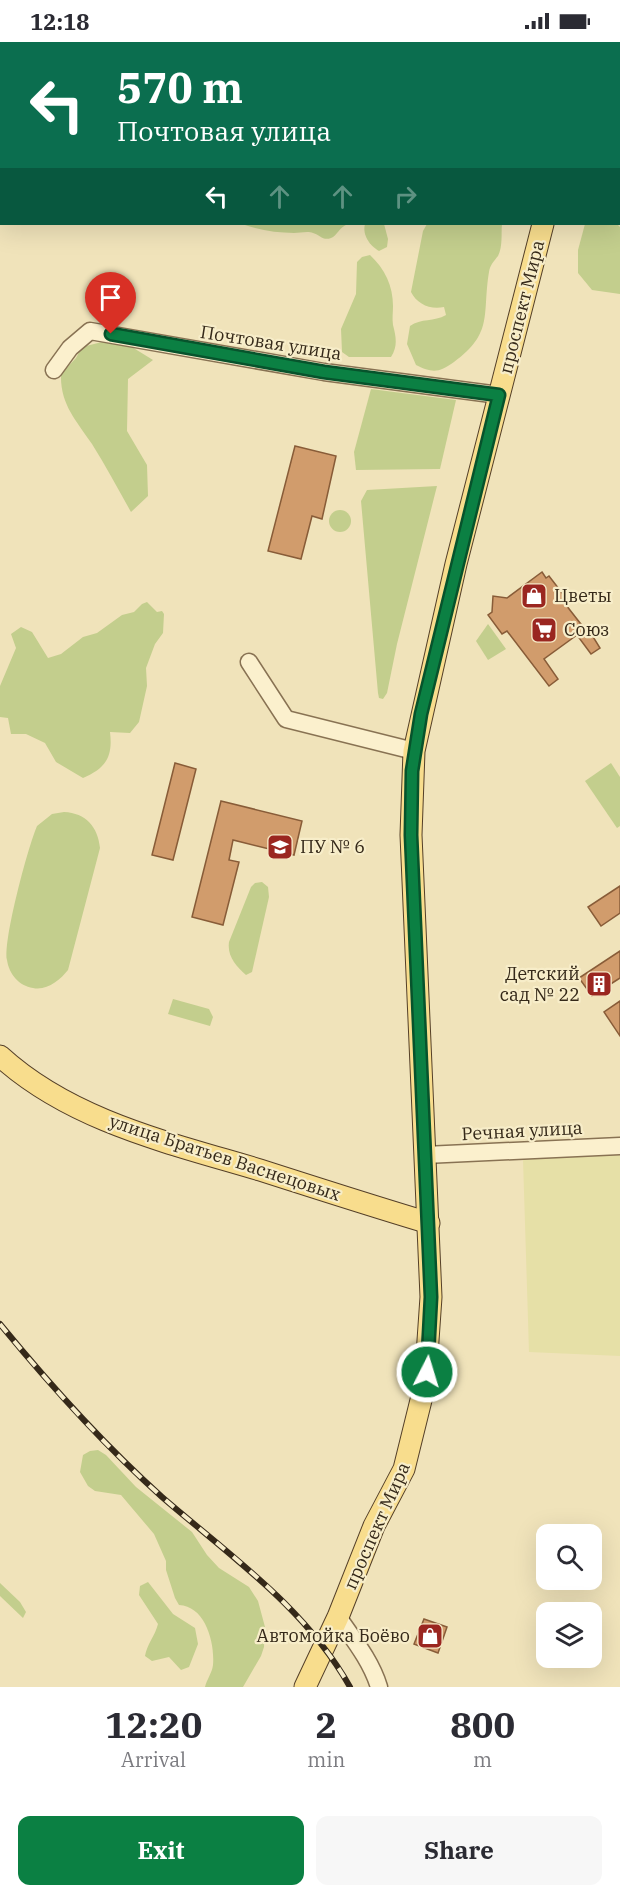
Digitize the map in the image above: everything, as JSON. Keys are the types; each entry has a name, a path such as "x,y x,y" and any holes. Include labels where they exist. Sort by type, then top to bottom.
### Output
{"main road":[{"name":"проспект Мира","path":"305,1687 338,1617 374,1526 404,1469 422,1402 428,1360 431,1297 411,835 414,751 436,648 543,225"},
{"name":"улица Братьев Васнецовых","path":"0,1056 41,1086 102,1119 154,1138 429,1223"}],"street":[{"name":"Почтовая улица","path":"54,370 70,348 90,331 324,372 499,395"},
{"path":"249,662 286,719 414,751"},
{"name":"Речная улица","path":"425,1155 620,1146"},
{"path":"338,1617 370,1664 379,1687"}],"shaded area":[{"path":"620,1155 620,1356 529,1352 523,1159"}],"green space":[{"path":"245,225 346,225 328,239 311,232 274,232"},
{"path":"365,225 384,225 388,239 387,247 379,251 367,240"},
{"path":"426,225 502,225 500,252 489,272 481,332 467,352 449,366 435,371 416,365 407,344 410,326 446,315 444,307 434,308 424,305 411,292 423,231"},
{"path":"585,225 618,225 620,227 620,294 592,290 578,273 578,250"},
{"path":"370,255 384,272 390,285 396,345 391,357 349,357 342,352 341,329 356,294 357,262 362,257"},
{"path":"102,342 127,344 153,360 128,379 127,431 147,465 148,496 131,512 97,452 70,411 61,385 61,374 76,358 82,347"},
{"path":"371,389 456,400 440,469 356,470 354,452"},
{"path":"437,486 387,693 383,699 379,698 361,501 367,490"},
{"path":"340,510 348,513 351,521 348,529 340,532 332,529 329,521 332,513"},
{"path":"147,602 157,612 162,611 164,614 163,633 155,644 146,668 147,686 139,722 130,733 110,732 109,755 102,766 83,778 56,762 45,743 26,734 11,734 8,718 0,717 0,686 16,648 11,634 21,627 32,632 48,658 61,654 83,637 97,633 122,615 134,612"},
{"path":"488,624 506,649 488,660 476,641"},
{"path":"611,763 620,777 620,826 617,828 585,781"},
{"path":"64,812 79,815 90,822 97,834 100,848 68,970 48,986 33,988 19,982 10,970 7,960 12,914 22,872 37,826 52,814"},
{"path":"262,882 268,887 269,897 252,972 246,975 233,960 229,952 229,942 251,887 255,883"},
{"path":"173,999 209,1009 213,1017 210,1026 168,1014"},
{"path":"98,1450 106,1455 136,1487 192,1532 207,1555 219,1568 249,1587 258,1601 265,1627 264,1647 243,1687 205,1687 212,1671 213,1656 210,1636 202,1618 188,1607 179,1605 166,1570 166,1561 154,1534 121,1495 95,1491 88,1486 80,1472 83,1455"},
{"path":"148,1582 173,1614 195,1628 198,1644 189,1667 181,1670 169,1657 152,1661 145,1656 158,1624 139,1595 140,1586"},
{"path":"0,1583 20,1602 26,1612 23,1618 0,1596"}],"building":[{"path":"295,446 336,456 322,519 312,516 301,559 268,551"},
{"name":"Союз","path":"542,572 546,578 549,576 569,602 566,605 584,628 587,627 600,648 591,654 577,635 544,659 558,679 549,686 507,631 502,634 488,615 492,612 493,596 507,598"},
{"path":"175,763 196,769 173,860 152,855"},
{"name":"ПУ № 6","path":"221,801 302,821 294,855 233,840 229,860 239,862 223,925 192,917"},
{"name":"Детский сад № 22","path":"620,886 620,913 601,926 588,907"},
{"name":"Детский сад № 22","path":"620,951 620,978 592,996 579,978"},
{"path":"620,1001 620,1036 604,1012"},
{"name":"Автомойка Боёво","path":"424,1619 447,1627 438,1653 414,1644"}],"railway":[{"path":"0,1324 58,1392 119,1456 162,1497 289,1607 332,1659 350,1687"}],"place":[{"name":"Цветы","path":"534,596"},
{"name":"Союз","path":"544,630"},
{"name":"ПУ № 6","path":"280,847"},
{"name":"Детский сад № 22","path":"599,984"},
{"name":"Автомойка Боёво","path":"430,1636"}],"route":[{"path":"111,334 324,372 499,395 436,648 421,714 412,771 411,835 431,1297 427,1372"}]}
